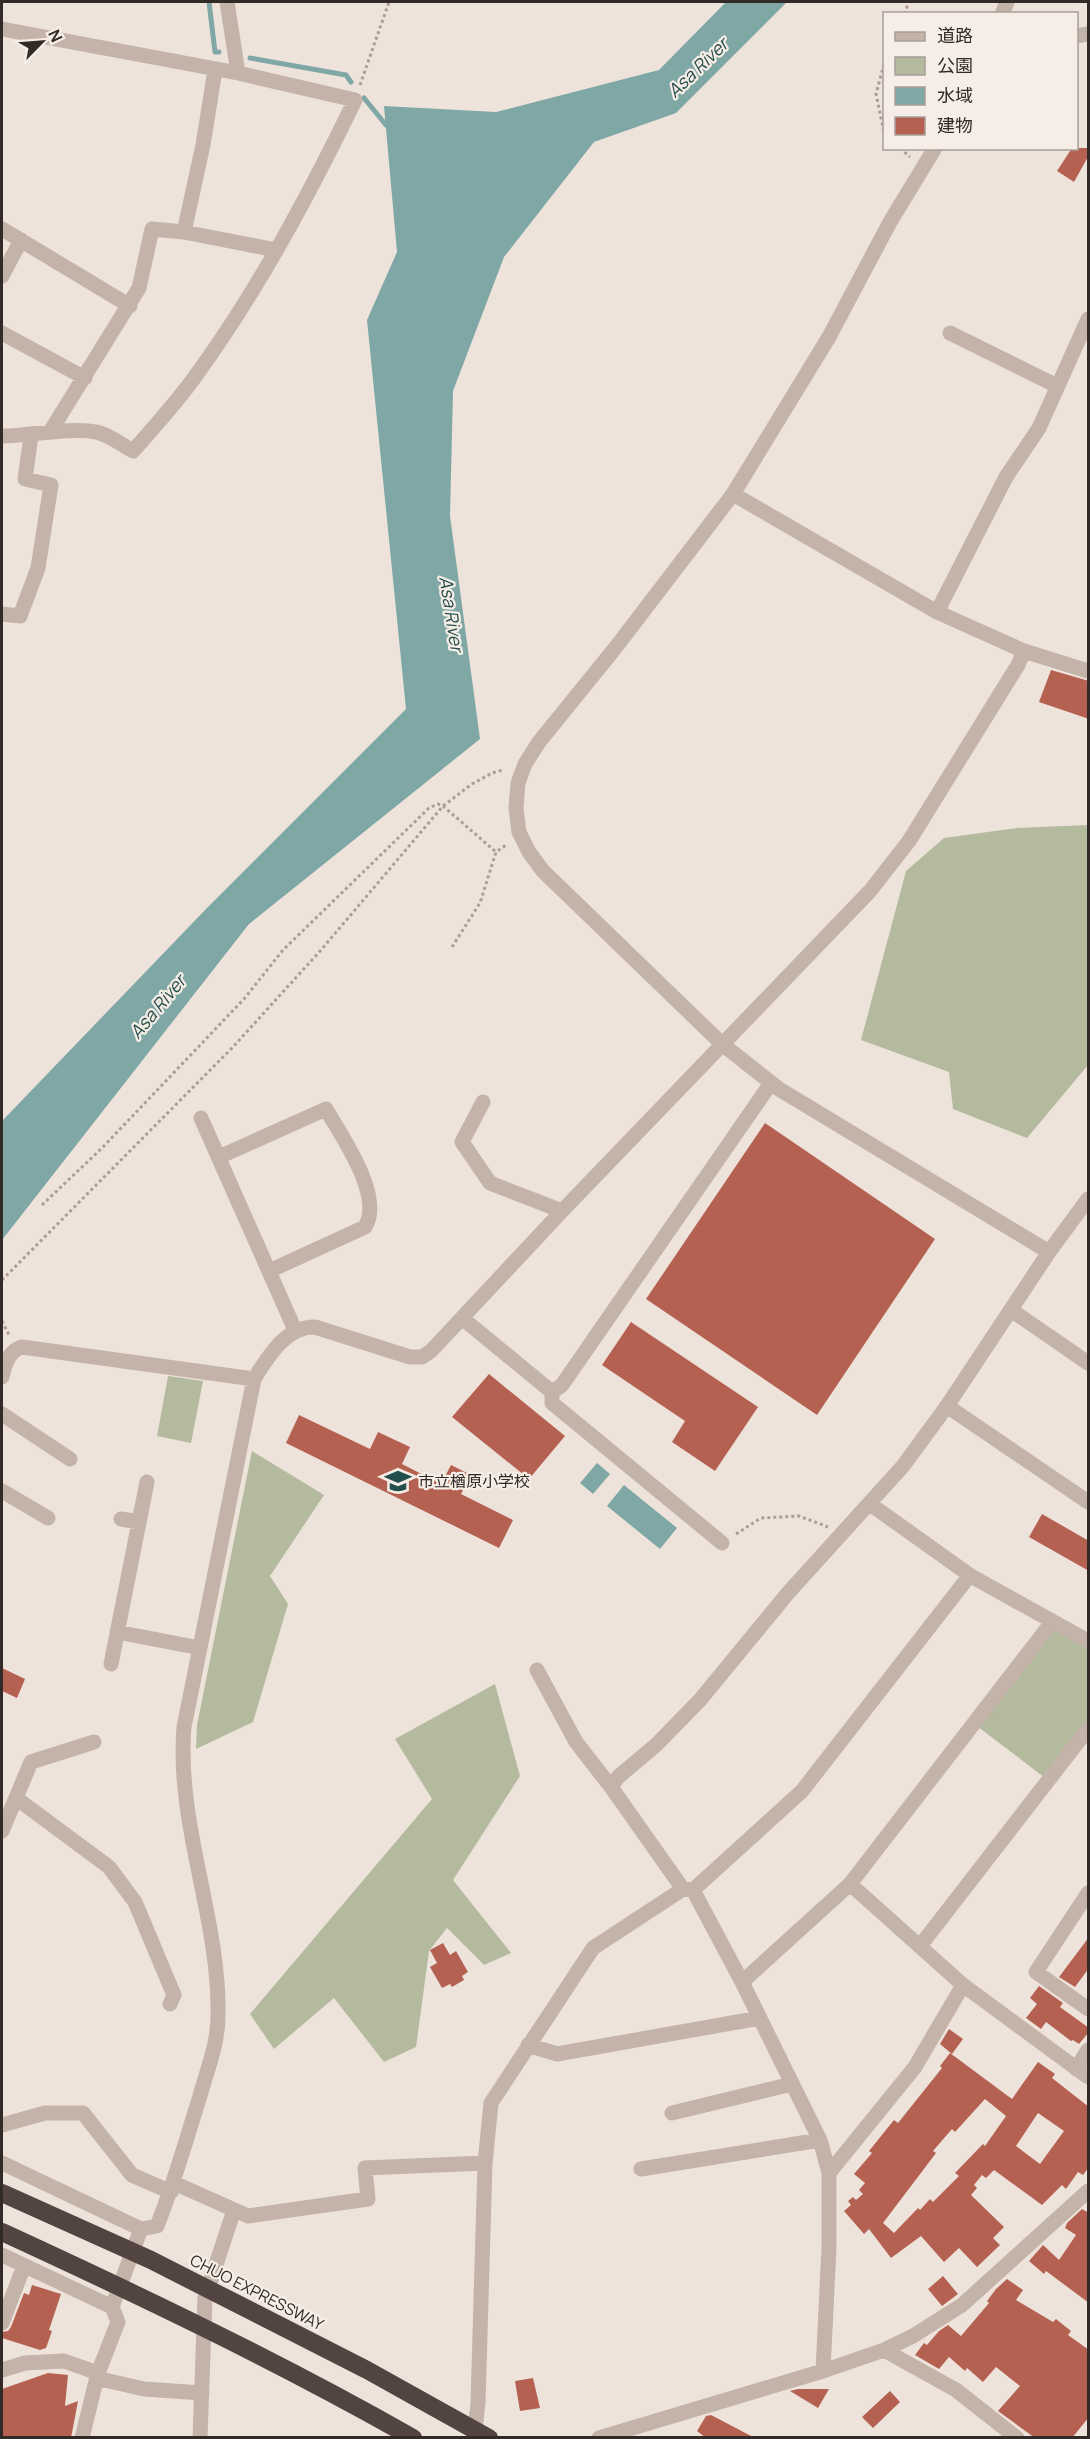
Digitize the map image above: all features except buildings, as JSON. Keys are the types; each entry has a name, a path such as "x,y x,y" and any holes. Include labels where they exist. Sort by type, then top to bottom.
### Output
{"highway":[{"name":"CHUO EXPRESSWAY","path":"2,2193 151,2260 367,2370 489,2438"},
{"path":"2,2232 134,2293 349,2401 413,2438"}],"street":[{"path":"227,2 238,73"},
{"path":"2,28 238,73 355,100 317,177 233,322 196,376 133,451 97,432 50,432 31,436 2,436"},
{"path":"184,232 203,145 215,70"},
{"path":"934,150 890,222 830,338 733,494 616,647 538,742 525,764 518,783 516,808 522,838 543,871 722,1044 771,1083 1049,1252"},
{"path":"2,229 130,306"},
{"path":"50,432 130,306 139,288 152,229 184,232 276,250"},
{"path":"2,276 21,240"},
{"path":"937,612 960,571 1006,477 1039,428 1089,319"},
{"path":"2,333 85,378"},
{"path":"950,333 1057,386"},
{"path":"2,614 20,616 38,568 51,484 25,479 31,436"},
{"path":"733,494 937,612 1024,651 1089,671"},
{"path":"2,2163 141,2229 157,2226 172,2187 214,2047 218,2016 212,1950 184,1786 182,1757 184,1727 254,1379 269,1357 300,1328 315,1327 410,1357 422,1357 431,1351 561,1211 870,891 909,841 1018,665 1024,651"},
{"path":"552,1392 562,1385 771,1083"},
{"path":"483,1102 462,1142 490,1183 561,1211"},
{"path":"219,1157 326,1109 365,1180 370,1218 365,1227 269,1271"},
{"path":"201,1118 269,1271 300,1328"},
{"path":"611,1787 618,1777 656,1745 700,1700 788,1593 903,1466 948,1406 1049,1252 1089,1199"},
{"path":"1011,1310 1089,1363"},
{"path":"462,1318 552,1392"},
{"path":"2,1377 6,1361 16,1348 22,1347 254,1379"},
{"path":"552,1392 552,1403 722,1543"},
{"path":"948,1406 1089,1502"},
{"path":"2,1414 70,1459"},
{"path":"111,1664 147,1482"},
{"path":"2,1491 48,1518"},
{"path":"870,1504 970,1575 1089,1641"},
{"path":"121,1519 139,1522"},
{"path":"474,2438 478,2403 485,2163 490,2103 593,1948 688,1890 802,1791 970,1575"},
{"path":"742,1982 850,1884 1052,1622"},
{"path":"117,1632 200,1648"},
{"path":"537,1670 576,1742 688,1890 742,1982 820,2140 829,2173 829,2247 823,2371"},
{"path":"920,1947 1088,1732"},
{"path":"2,1831 31,1762 94,1742"},
{"path":"16,1798 109,1867 135,1902 174,1995 170,2004"},
{"path":"850,1884 963,1985 1082,2073 1089,2050"},
{"path":"1089,1893 1036,1972 1089,2009"},
{"path":"829,2173 915,2067 963,1985"},
{"path":"528,2045 557,2054 760,2018"},
{"path":"672,2113 792,2084"},
{"path":"2,2125 45,2113 83,2114 132,2175 172,2187 248,2216 368,2199 365,2168 485,2163"},
{"path":"641,2169 820,2140"},
{"path":"599,2438 823,2371 884,2350 913,2336 962,2305 1089,2191"},
{"path":"200,2438 205,2298 234,2210"},
{"path":"82,2438 97,2375 118,2322 112,2307 141,2229"},
{"path":"2,2255 112,2307"},
{"path":"2,2323 24,2266"},
{"path":"884,2350 956,2390 1017,2438"},
{"path":"2,2370 25,2363 64,2361 97,2375 144,2389 201,2393"}],"path":[{"path":"355,100 389,2"},
{"path":"883,71 876,94 883,124"},
{"path":"2,1281 233,1047 321,950 443,806 472,784 503,770"},
{"path":"42,1205 102,1149 244,999 283,950 429,808 438,804 443,806 496,852"},
{"path":"452,947 480,903 496,852 522,838"},
{"path":"2,1321 11,1338"},
{"path":"722,1543 761,1518 799,1516 844,1533"}],"green space":[{"path":"1088,825 1088,1065 1027,1138 953,1109 949,1072 861,1040 906,871 944,838 1017,828"},
{"path":"168,1376 203,1381 191,1443 157,1436"},
{"path":"252,1451 324,1495 270,1576 288,1604 253,1722 196,1749 197,1725"},
{"path":"1052,1622 1088,1641 1088,1729 1049,1781 973,1723"},
{"path":"495,1684 520,1776 453,1880 511,1953 484,1965 447,1928 429,1951 416,2047 384,2062 334,1998 274,2049 250,2014 432,1799 395,1739"}],"water":[{"name":"Asa River","path":"726,2 787,2 676,113 594,142 504,257 453,391 450,516 480,739 249,924 2,1240 2,1121 207,908 406,709 367,320 397,252 384,106 496,112 659,70"},
{"path":"597,1463 610,1474 593,1494 580,1483"},
{"path":"624,1485 677,1528 660,1549 607,1506"}],"waterway":[{"path":"209,2 215,52 219,52"},
{"path":"250,58 346,75 351,82"},
{"path":"364,98 386,125"}],"place":[{"name":"市立楢原小学校","path":"398,1481"}]}
